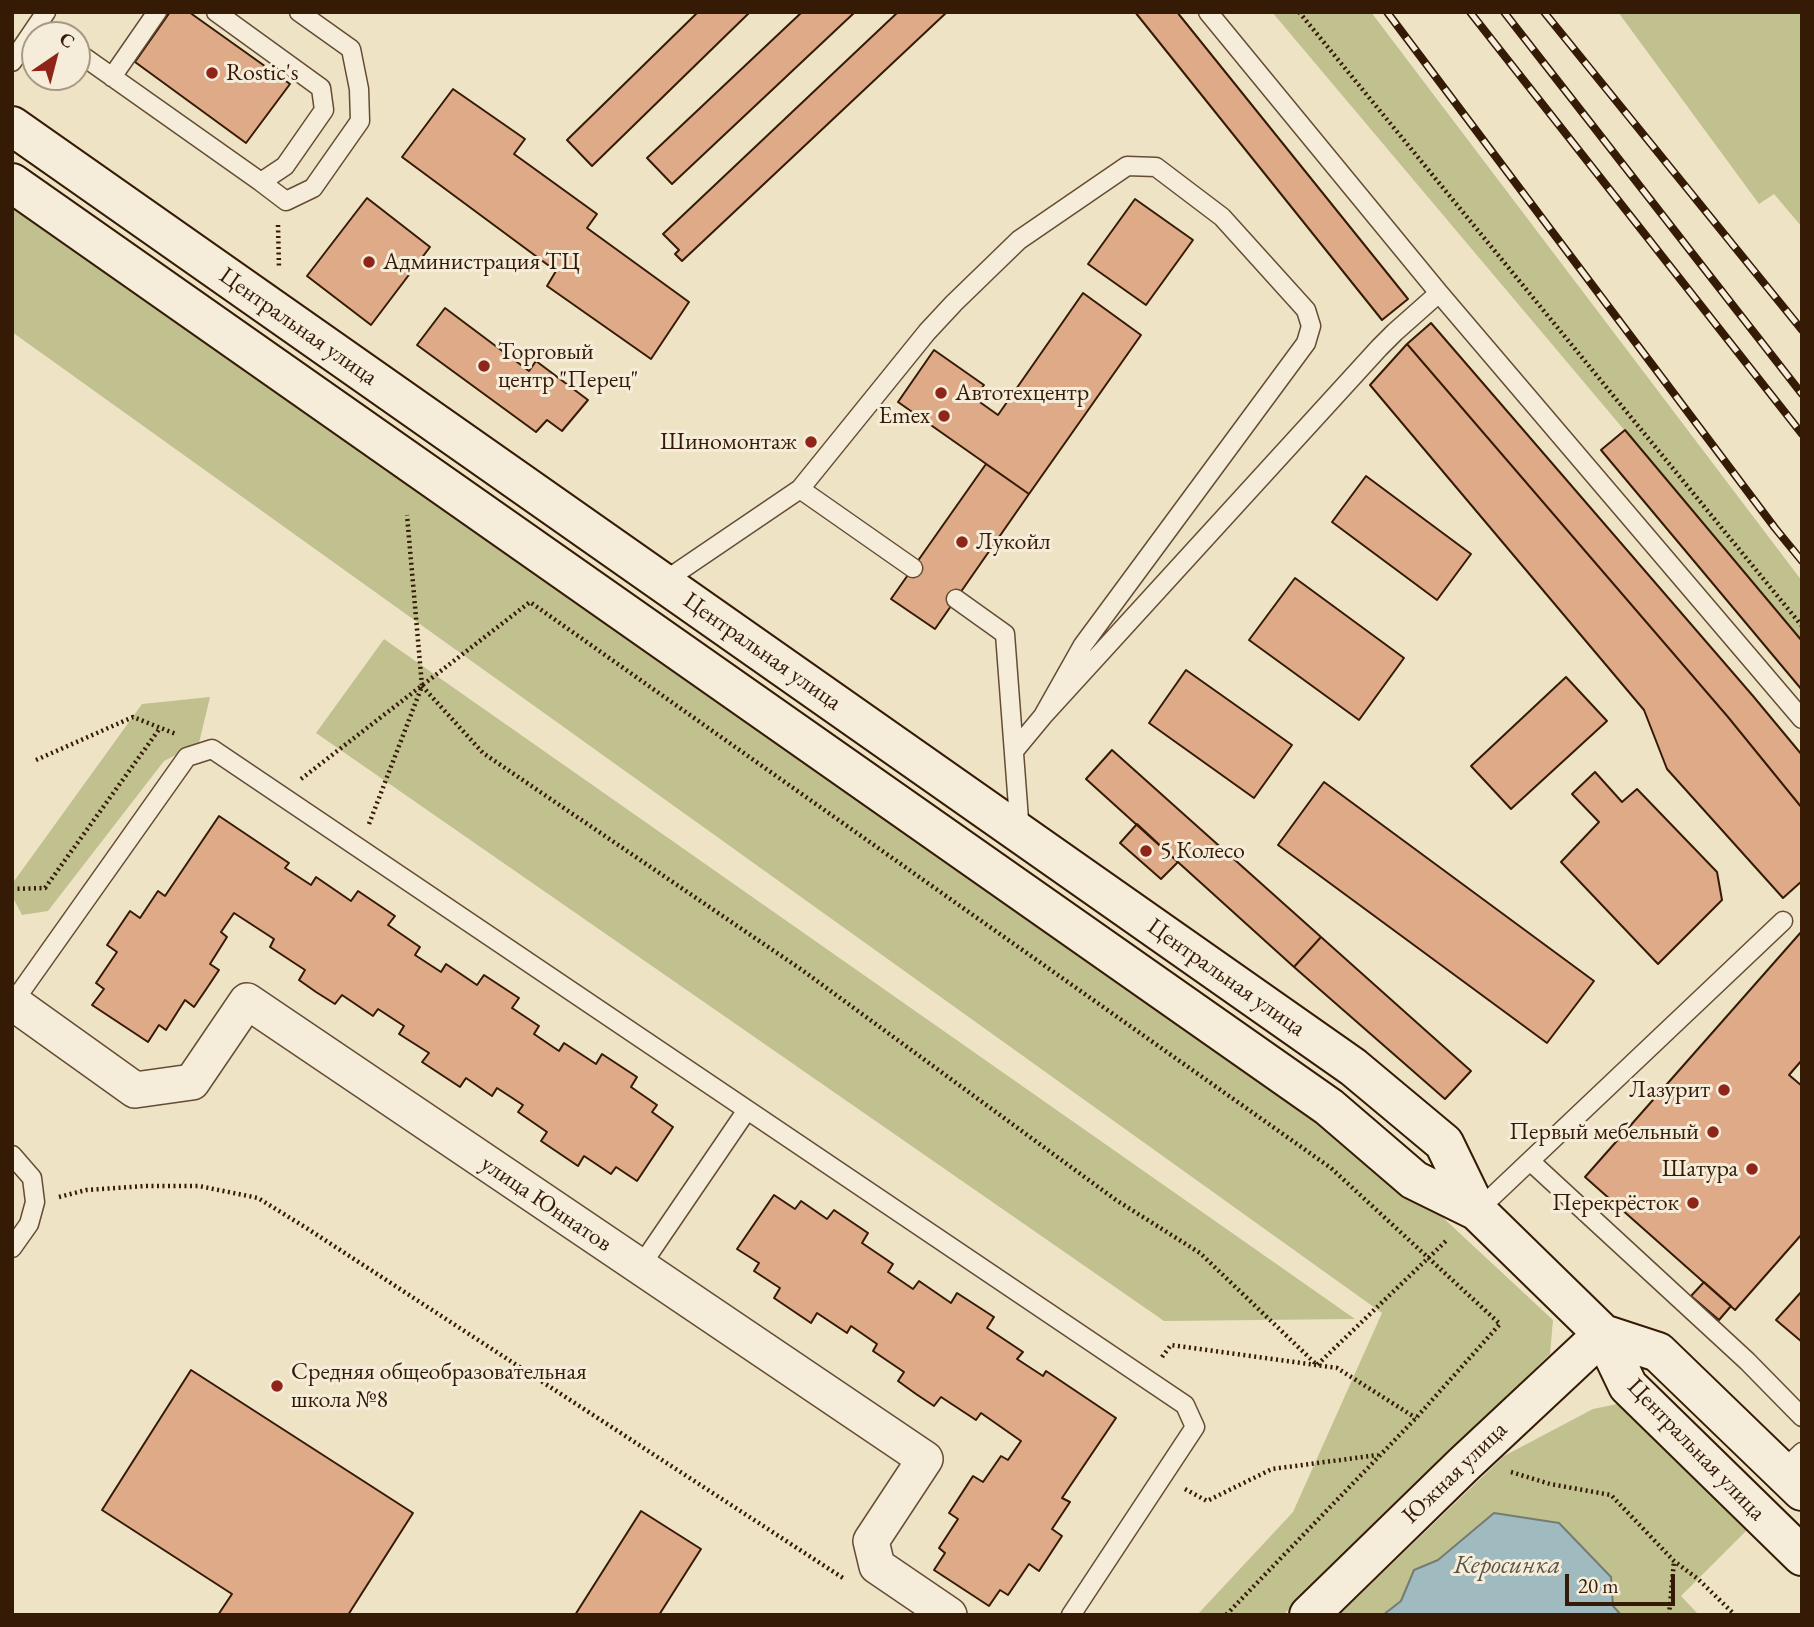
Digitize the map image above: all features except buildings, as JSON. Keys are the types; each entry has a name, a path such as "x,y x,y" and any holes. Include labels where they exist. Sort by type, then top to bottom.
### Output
{"main road":[{"name":"Центральная улица","path":"12,126 1363,1075 1444,1143 1477,1211"},
{"name":"Центральная улица","path":"12,183 1329,1107 1414,1180 1477,1211 1603,1334 1628,1386 1802,1556"},
{"path":"635,621 663,582"},
{"name":"Центральная улица","path":"1603,1334 1658,1352 1795,1472"},
{"name":"Южная улица","path":"1309,1615 1603,1334"}],"street":[{"name":"улица Юннатов","path":"12,1003 135,1090 192,1082 247,1001 925,1459 871,1541 877,1566 949,1615"}],"lane":[{"path":"112,77 157,12"},
{"path":"216,12 321,88 324,110 285,166 261,183"},
{"path":"91,62 286,201 313,188 360,121 359,89 351,49 299,12"},
{"path":"1208,12 1439,293 1802,719"},
{"path":"12,62 42,18"},
{"path":"663,582 800,489 927,332 1019,240 1127,166 1156,167 1222,217 1306,310 1311,326 1307,343 1083,645 1043,716"},
{"path":"1014,751 1379,348 1439,293"},
{"path":"800,489 913,568"},
{"path":"956,599 1005,634 1020,833"},
{"path":"12,1003 187,757 212,748 1185,1405 1195,1427 1071,1615"},
{"path":"1477,1211 1783,921"},
{"path":"640,1267 747,1110"},
{"path":"12,1155 32,1178 35,1202 29,1224 12,1248"},
{"path":"1530,1161 1747,1361 1802,1417"}],"path":[{"path":"1299,12 1802,625"},
{"path":"277,194 279,271"},
{"path":"360,848 422,686 407,515"},
{"path":"281,795 530,602 1331,1168 1500,1324 1416,1418 1226,1615"},
{"path":"422,686 483,753 802,970 1116,1200 1200,1253 1317,1364"},
{"path":"36,760 133,717 212,748"},
{"path":"12,889 45,888 160,728"},
{"path":"35,1202 86,1190 146,1186 199,1186 257,1198 853,1584"},
{"path":"1317,1364 1477,1211"},
{"path":"1145,1379 1171,1345 1317,1364 1337,1368 1416,1418"},
{"path":"1163,1476 1207,1502 1272,1469 1380,1455"},
{"path":"1499,1468 1550,1484 1611,1495 1674,1561 1698,1579 1735,1615"},
{"path":"1669,1615 1674,1561"}],"green space":[{"path":"1272,12 1371,12 1802,581 1802,641"},
{"path":"1618,12 1802,12 1802,227 1774,194 1759,204"},
{"path":"12,195 1410,1187 1553,1320 1550,1354 1283,1615 1197,1615 1293,1512 1382,1313 12,332"},
{"path":"384,639 1355,1319 1164,1321 316,733"},
{"path":"210,697 199,743 164,761 48,911 22,915 12,896 12,884 142,704"},
{"path":"1617,1404 1631,1406 1753,1524 1681,1596 1699,1615 1339,1615 1504,1456 1593,1409"}],"water":[{"name":"Керосинка","path":"1494,1513 1559,1523 1611,1577 1613,1606 1621,1615 1383,1615 1401,1601 1414,1570 1438,1560"}],"railway":[{"path":"1387,12 1802,561"},
{"path":"1470,12 1802,434"},
{"path":"1504,12 1802,394"},
{"path":"1544,12 1802,330"}],"place":[{"name":"Rostic's","path":"212,73"},
{"name":"Администрация ТЦ","path":"369,262"},
{"name":"Торговый центр \"Перец\"","path":"484,366"},
{"name":"Автотехцентр","path":"941,393"},
{"name":"Emex","path":"944,416"},
{"name":"Шиномонтаж","path":"811,442"},
{"name":"Лукойл","path":"962,542"},
{"name":"5 Колесо","path":"1146,851"},
{"name":"Лазурит","path":"1724,1090"},
{"name":"Первый мебельный","path":"1713,1132"},
{"name":"Шатура","path":"1752,1169"},
{"name":"Перекрёсток","path":"1693,1203"},
{"name":"Средняя общеобразовательная школа №8","path":"277,1386"}]}
